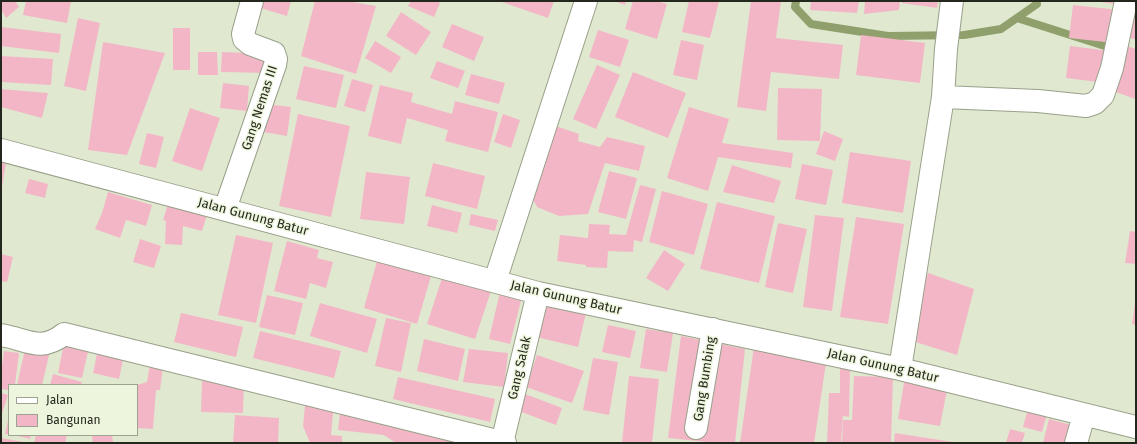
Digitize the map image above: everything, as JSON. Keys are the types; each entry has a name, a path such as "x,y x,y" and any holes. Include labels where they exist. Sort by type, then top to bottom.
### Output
{"street":[{"name":"Gang Nemas III","path":"225,210 276,65 274,53 250,44 244,39 243,34 252,1"},
{"path":"496,281 586,1"},
{"path":"900,369 943,97 946,49 952,1"},
{"path":"943,97 1038,101 1086,106 1095,103 1103,95 1112,68 1126,1"},
{"name":"Jalan Gunung Batur","path":"1,150 538,293 900,369 1136,427"},
{"name":"Gang Salak","path":"503,443 538,293"},
{"name":"Gang Bumbing","path":"696,428 713,329"},
{"path":"1,335 33,344 45,344 56,340 64,334 503,443"},
{"path":"1076,443 1084,415"}],"building":[{"path":"1,1 15,1 19,7 6,18 1,9"},
{"path":"26,1 71,1 67,23 23,15"},
{"path":"255,1 291,1 287,16 254,6"},
{"path":"315,1 347,1 376,6 356,74 301,56"},
{"path":"411,1 436,1 440,3 434,17 408,6"},
{"path":"499,1 554,1 548,18"},
{"path":"614,1 626,1 625,5"},
{"path":"633,1 656,1 667,4 657,39 625,29"},
{"path":"689,1 719,1 710,38 682,32"},
{"path":"751,1 781,1 776,38 843,45 839,79 771,72 766,111 737,107"},
{"path":"811,1 859,1 857,13 810,10"},
{"path":"865,1 900,1 899,10 864,14"},
{"path":"902,1 938,1 937,8 902,3"},
{"path":"1094,1 1122,1 1122,5"},
{"path":"1073,5 1119,10 1115,43 1069,38"},
{"path":"1136,7 1136,40 1125,36"},
{"path":"401,12 431,32 416,55 386,36"},
{"path":"78,18 100,23 86,91 64,86"},
{"path":"452,24 484,37 474,61 442,47"},
{"path":"1,27 61,34 59,53 1,46"},
{"path":"173,28 190,28 190,70 173,70"},
{"path":"598,30 629,40 620,67 589,57"},
{"path":"861,35 925,43 920,83 856,75"},
{"path":"681,40 704,45 697,80 673,75"},
{"path":"375,41 401,57 391,73 365,58"},
{"path":"103,42 165,53 127,155 88,150"},
{"path":"1124,45 1136,49 1135,99 1108,89"},
{"path":"1070,46 1110,51 1106,83 1066,78"},
{"path":"198,52 217,52 218,75 198,75"},
{"path":"222,52 269,54 269,73 221,72"},
{"path":"1,56 53,59 51,85 1,82"},
{"path":"437,61 465,71 458,88 430,78"},
{"path":"597,65 620,75 596,129 573,119"},
{"path":"304,66 344,75 336,108 296,99"},
{"path":"633,72 686,93 668,138 615,117"},
{"path":"471,74 505,83 499,104 465,95"},
{"path":"352,79 373,85 365,112 344,106"},
{"path":"223,83 249,86 247,111 220,108"},
{"path":"380,85 413,93 411,102 452,114 455,101 498,112 488,152 445,141 448,130 407,118 401,144 368,136"},
{"path":"778,88 822,89 820,141 777,140"},
{"path":"1,89 48,93 42,118 1,107"},
{"path":"266,104 291,107 287,136 263,132"},
{"path":"689,107 729,119 722,143 793,153 791,168 718,157 708,191 667,178"},
{"path":"190,108 220,118 202,171 172,161"},
{"path":"298,114 350,126 331,217 279,206"},
{"path":"503,114 520,120 511,148 494,142"},
{"path":"550,124 579,134 578,141 600,147 607,137 645,146 639,171 605,163 588,214 559,216 537,207 531,195"},
{"path":"824,131 843,139 835,161 816,154"},
{"path":"147,133 164,137 156,168 139,164"},
{"path":"850,152 911,161 903,213 842,203"},
{"path":"1,162 6,163 2,187 1,187"},
{"path":"433,163 485,176 477,209 425,196"},
{"path":"802,164 833,170 826,205 795,199"},
{"path":"732,165 781,181 774,203 723,192"},
{"path":"609,171 637,178 626,219 598,212"},
{"path":"366,172 410,177 404,224 360,219"},
{"path":"29,179 48,184 45,198 25,193"},
{"path":"640,185 656,189 642,242 634,240 633,252 608,251 607,268 586,267 586,265 557,261 560,235 588,238 589,224 610,225 609,234 626,235"},
{"path":"662,191 708,204 694,255 649,242"},
{"path":"108,192 152,205 146,226 126,220 120,238 95,229 102,213"},
{"path":"717,202 775,216 759,283 700,269"},
{"path":"168,204 207,215 202,231 183,226 182,245 165,244 166,221 163,220"},
{"path":"432,205 462,213 457,233 427,226"},
{"path":"471,214 498,220 495,231 469,225"},
{"path":"815,215 844,218 832,311 803,307"},
{"path":"856,217 904,224 888,324 840,317"},
{"path":"778,223 807,229 793,293 765,287"},
{"path":"1130,231 1136,232 1136,264 1125,263"},
{"path":"236,235 273,243 256,323 218,315"},
{"path":"140,239 161,246 154,268 133,262"},
{"path":"287,241 319,250 317,258 333,262 326,288 310,283 306,299 274,291"},
{"path":"664,250 685,264 668,291 646,278"},
{"path":"1,254 13,257 7,282 1,281"},
{"path":"377,261 431,276 417,324 364,308"},
{"path":"928,273 974,289 957,355 909,340"},
{"path":"443,275 491,291 475,339 427,324"},
{"path":"500,292 522,297 510,344 489,339"},
{"path":"267,295 303,303 295,335 259,327"},
{"path":"540,302 586,313 578,347 532,336"},
{"path":"320,303 377,319 367,353 310,336"},
{"path":"1136,303 1136,325 1132,324"},
{"path":"181,313 243,327 236,357 174,342"},
{"path":"386,318 411,323 401,372 375,366"},
{"path":"608,325 636,331 630,358 602,352"},
{"path":"646,329 673,333 667,372 640,368"},
{"path":"260,331 341,351 334,378 253,358"},
{"path":"681,336 745,349 735,443 717,443 668,438"},
{"path":"65,338 90,343 82,378 58,373"},
{"path":"424,339 465,349 458,381 417,371"},
{"path":"754,347 826,363 814,443 740,443"},
{"path":"25,349 49,355 42,384 17,384"},
{"path":"98,349 124,355 119,379 93,373"},
{"path":"469,349 508,353 504,387 463,382"},
{"path":"4,351 19,353 15,384 8,384 8,390 1,389 1,373"},
{"path":"537,355 584,371 572,403 526,387"},
{"path":"593,358 618,362 609,415 583,410"},
{"path":"150,364 163,366 160,390 156,390 153,429 138,428 138,385 147,382"},
{"path":"840,368 850,368 849,417 843,415 841,443 827,443 829,393 840,393"},
{"path":"53,374 82,382 81,384 50,384"},
{"path":"629,376 659,379 652,443 622,443"},
{"path":"854,376 893,377 891,443 842,443 843,420 852,420"},
{"path":"398,377 495,399 490,422 393,399"},
{"path":"905,377 948,385 940,426 898,419"},
{"path":"202,381 244,382 243,413 201,412"},
{"path":"1,393 8,395 1,416"},
{"path":"525,394 562,408 556,425 519,411"},
{"path":"306,396 334,402 331,435 342,436 342,443 310,443 303,426"},
{"path":"1028,409 1047,414 1042,432 1023,427"},
{"path":"340,412 488,443 396,443 384,435 338,430"},
{"path":"235,415 279,418 278,443 233,443"},
{"path":"1049,419 1075,426 1070,443 1043,443"},
{"path":"8,421 8,434 5,434"},
{"path":"1010,429 1025,433 1022,443 1006,443"},
{"path":"895,433 953,442 953,443 894,443"},
{"path":"18,436 31,436 30,439"},
{"path":"36,436 67,436 65,443 34,443"},
{"path":"92,436 112,436 113,443 93,443"},
{"path":"1,438 24,442 24,443 1,443"}],"waterway":[{"path":"796,1 795,7 811,24 888,36 964,35 1001,29 1037,4 1036,1"},
{"path":"1017,18 1114,49"}]}
